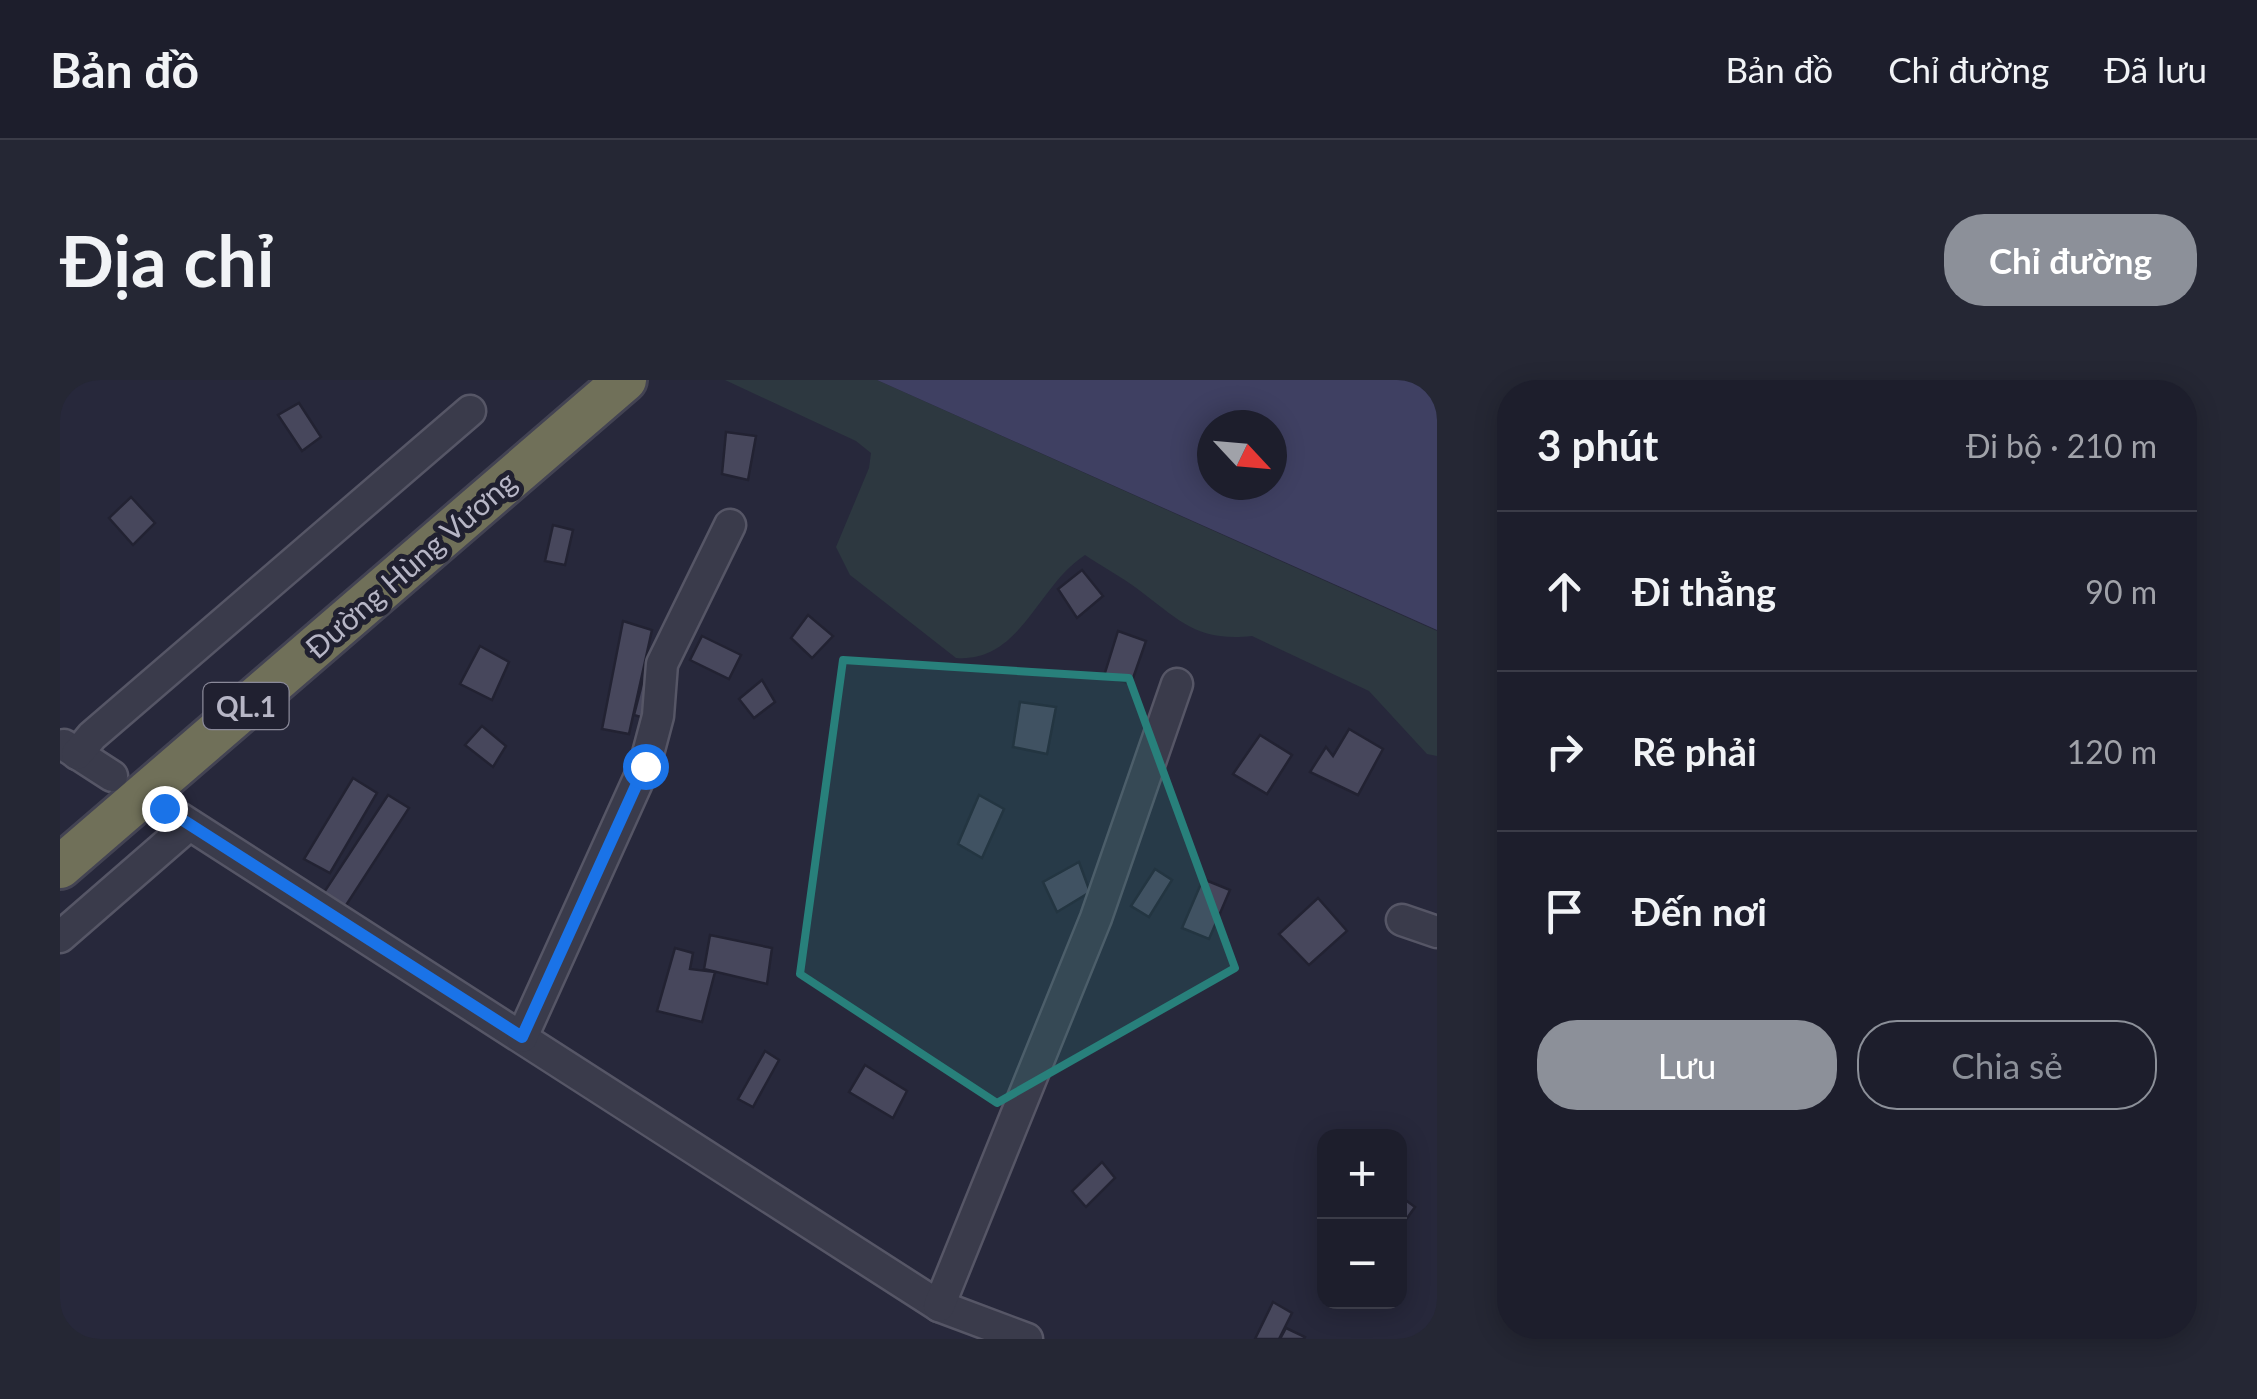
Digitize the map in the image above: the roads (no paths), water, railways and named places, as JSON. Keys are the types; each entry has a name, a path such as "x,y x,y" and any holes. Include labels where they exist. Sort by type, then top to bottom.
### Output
{"highway":[{"name":"Đường Hùng Vương","path":"60,867 625,380"}],"street":[{"path":"112,776 69,748 92,736 470,411"},
{"path":"522,1037 645,766 658,716 662,664 730,525"},
{"path":"938,1306 1096,918 1177,684"},
{"path":"60,938 176,816 938,1306 1027,1339"},
{"path":"1402,920 1437,932"}],"water":[{"path":"877,380 1409,380 1437,389 1437,630"}]}
